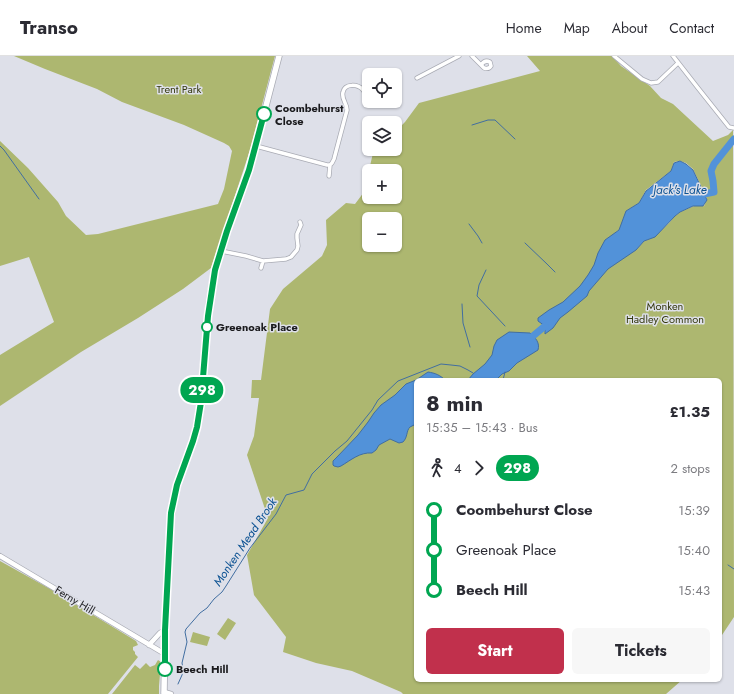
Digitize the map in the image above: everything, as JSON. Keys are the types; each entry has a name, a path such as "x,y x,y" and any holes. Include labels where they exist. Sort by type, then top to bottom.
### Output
{"main road":[{"path":"164,693 165,630 171,513 177,485 193,441 199,415 209,303 215,270 220,251 249,170 279,56"}],"street":[{"path":"417,78 459,56"},
{"path":"472,56 480,65"},
{"path":"614,56 642,79 651,83 658,82 678,63"},
{"path":"673,56 733,129"},
{"path":"329,176 330,165 334,159 347,110 347,106 342,97 343,90 350,85 362,90"},
{"path":"256,146 330,165"},
{"path":"220,251 246,256 263,262 291,257 295,254 298,246 297,238 301,225 300,222"},
{"path":"262,268 263,262"},
{"name":"Ferny Hill","path":"0,556 165,654"},
{"path":"149,645 160,633 165,630"},
{"path":"164,693 171,694"}],"green space":[{"name":"Trent Park","path":"14,56 275,56 250,150 211,268 183,289 81,352 0,406 0,355 54,322 29,257 0,266 0,141 28,168 58,202 66,216 86,235 98,234 218,204 224,189 232,151 229,146 224,143 184,125 122,102 97,89"},
{"name":"Monken Hadley Common","path":"527,56 612,56 621,66 650,86 661,98 673,104 713,141 728,135 733,130 734,617 722,635 722,378 414,378 414,682 680,682 666,694 403,694 352,671 316,663 283,652 286,637 254,595 247,555 268,518 247,455 254,436 259,398 251,398 252,380 261,380 270,309 283,289 322,256 327,245 326,220 346,203 355,204 362,195 362,204 402,204 402,164 370,164 372,156 402,156 402,125 419,103 540,71","holes":["680,161 686,163 693,169 707,199 704,206 694,206 680,212 654,237 644,241 636,250 617,241 615,232 621,227 626,211 639,203 646,190 671,171 674,162"]},
{"path":"0,561 52,590 136,641 138,645 133,647 133,650 138,657 108,694 0,694"},
{"path":"228,618 236,623 225,640 217,634"},
{"path":"193,632 210,637 207,646 190,642"},
{"path":"158,660 161,662 159,694 112,694 135,665 140,669 146,663 150,667 155,665"}],"water":[{"name":"Jack's Lake","path":"680,161 693,170 707,200 703,206 693,206 680,212 655,237 644,241 636,250 608,269 589,291 587,296 560,318 553,328 545,334 545,326 538,321 538,318 563,302 580,286 594,265 605,240 619,230 626,211 639,203 646,191 671,171 674,163"},
{"path":"509,332 530,333 537,341 538,350 517,363 509,371 502,374 498,378 470,378 485,364 492,355 497,340"},
{"path":"428,372 437,374 442,378 419,378"},
{"path":"414,381 414,425 410,427 403,442 399,443 390,439 379,445 372,453 360,455 341,466 334,466 333,461 358,435 381,405 395,395 406,384"}],"waterway":[{"path":"472,125 488,120 495,120 515,139"},
{"path":"704,194 714,192 711,171 714,164 734,139"},
{"path":"0,146 39,199"},
{"path":"469,224 482,243"},
{"path":"525,243 555,272"},
{"path":"486,270 479,285 477,296 505,326"},
{"path":"462,304 463,323 470,347"},
{"path":"533,336 545,326"},
{"name":"Monken Mead Brook","path":"178,684 182,675 182,663 187,642 185,632 186,629 222,592 250,548 276,514 286,495 304,490 312,474 347,441 372,410 378,400 398,381 441,364 460,366 473,373"},
{"path":"504,378 505,372"},
{"path":"728,565 734,569"}],"bus line":[{"name":"298","path":"165,669 165,630 171,513 177,485 197,427 201,402 209,303 215,270 220,251 249,170 264,114"}],"place":[{"name":"Coombehurst Close","path":"264,114"},
{"name":"Greenoak Place","path":"207,327"},
{"name":"Beech Hill","path":"165,669"}]}
